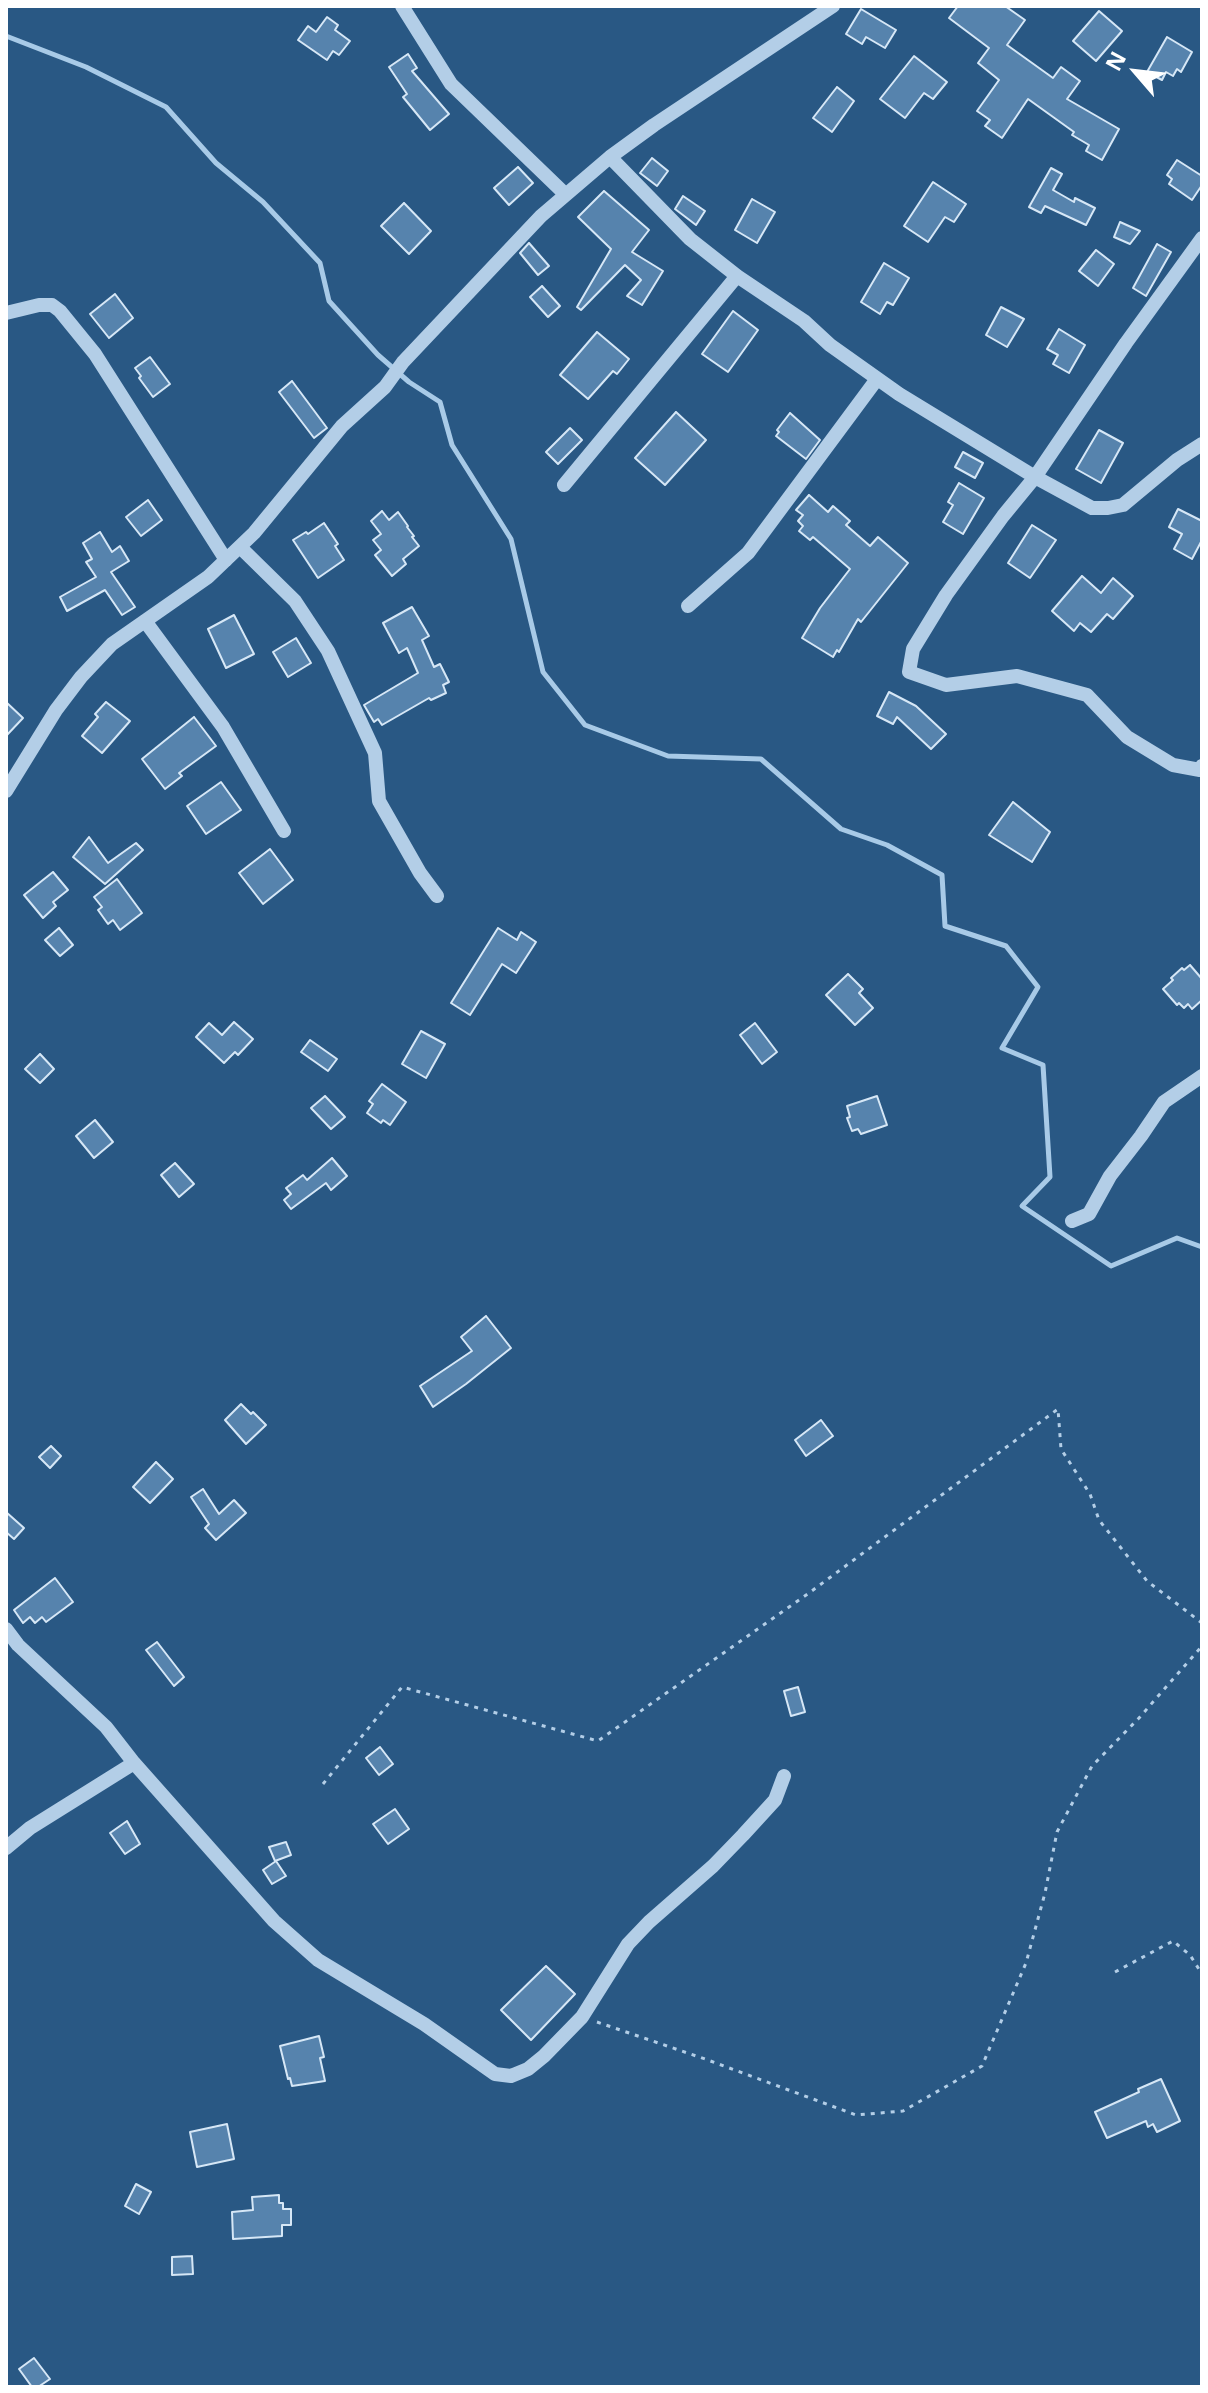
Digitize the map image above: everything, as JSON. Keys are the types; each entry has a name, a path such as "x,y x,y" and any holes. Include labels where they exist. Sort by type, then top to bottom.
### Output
{"street":[{"path":"402,6 451,84 565,194"},
{"path":"6,791 56,710 81,677 112,644 208,577 254,533 342,426 385,387 403,362 541,216 610,157 833,6"},
{"path":"610,157 690,239 737,276 804,321 830,345 899,394 1092,508 1123,505 1177,460 1202,444"},
{"path":"1202,238 1035,477 946,595 913,649 909,672 946,685 1017,676 1087,695 1127,737 1173,765 1200,770 1202,766"},
{"path":"564,485 737,276"},
{"path":"6,313 39,305 52,305 60,311 95,354 226,560"},
{"path":"688,606 748,553 877,379"},
{"path":"240,547 295,601 328,651 375,753 379,801 420,873 437,896"},
{"path":"145,621 223,727 284,831"},
{"path":"1072,1221 1089,1214 1110,1176 1164,1102 1202,1076"},
{"path":"6,1629 18,1645 106,1727 134,1763 274,1921 318,1960 424,2024 495,2074 511,2076 528,2069 582,2017 628,1944 743,1835 775,1800 784,1776"},
{"path":"6,1848 30,1828 134,1763"}],"path":[{"path":"323,1784 402,1687 598,1741 809,1593 1058,1409 1061,1449 1090,1494 1099,1520 1147,1581 1202,1623"},
{"path":"582,2017 856,2115 903,2111 982,2066 1026,1963 1057,1832 1092,1766 1202,1646"},
{"path":"1115,1972 1173,1941 1190,1955 1202,1974"}],"building":[{"path":"958,6 1005,6 1025,20 1007,45 1053,78 1061,67 1080,81 1067,99 1119,129 1102,160 1086,151 1089,145 1072,135 1074,132 1028,99 1002,138 985,126 990,120 977,111 999,80 978,63 989,48 949,18"},
{"path":"861,9 896,30 885,48 866,37 862,44 846,34"},
{"path":"1099,11 1122,31 1096,61 1073,41"},
{"path":"327,17 338,25 335,30 350,41 339,55 333,51 327,60 298,40 308,26 316,32"},
{"path":"1167,37 1192,52 1181,72 1177,69 1173,76 1166,72 1162,80 1147,72"},
{"path":"408,54 417,68 412,71 449,114 430,130 403,97 407,94 389,67"},
{"path":"914,56 947,82 933,99 924,93 905,118 880,99"},
{"path":"837,87 854,101 832,132 813,118"},
{"path":"652,158 668,171 657,186 640,173"},
{"path":"1177,160 1202,176 1202,185 1192,200 1169,184 1172,179 1167,175"},
{"path":"518,167 533,183 509,205 494,188"},
{"path":"1051,168 1062,174 1053,190 1074,202 1075,198 1095,208 1086,225 1045,206 1041,213 1029,207"},
{"path":"933,182 966,204 954,222 945,217 928,242 904,226"},
{"path":"604,191 649,230 632,252 663,271 642,305 627,296 641,280 625,265 581,310 577,307 611,249 578,217"},
{"path":"683,196 705,211 696,225 675,209"},
{"path":"752,199 775,212 757,243 735,230"},
{"path":"404,203 431,231 409,254 381,226"},
{"path":"1120,222 1140,231 1130,244 1114,237"},
{"path":"529,243 549,266 538,275 520,253"},
{"path":"1157,244 1171,252 1146,296 1133,288"},
{"path":"1096,250 1114,264 1098,286 1079,271"},
{"path":"884,263 909,278 893,305 887,302 880,314 861,302"},
{"path":"542,286 560,306 548,317 530,297"},
{"path":"115,294 133,318 109,338 90,314"},
{"path":"1001,307 1024,319 1007,347 986,335"},
{"path":"733,311 758,330 728,372 702,354"},
{"path":"1059,329 1085,345 1069,373 1053,364 1058,355 1047,349"},
{"path":"597,332 629,359 617,374 613,371 588,399 560,375"},
{"path":"150,357 170,384 153,397 135,368"},
{"path":"292,381 327,428 314,438 279,392"},
{"path":"676,412 706,440 665,485 635,458"},
{"path":"790,413 820,440 806,459 776,436"},
{"path":"570,428 582,440 558,464 546,452"},
{"path":"1099,430 1123,443 1101,483 1076,469"},
{"path":"963,452 983,463 975,478 955,467"},
{"path":"959,483 984,498 963,534 943,522 953,505 948,502"},
{"path":"809,495 828,512 833,506 850,521 846,525 870,546 878,537 908,563 861,622 858,619 833,657 802,638 850,569 813,537 810,540 799,531 803,526 798,521 803,515 796,510"},
{"path":"148,500 162,520 141,536 126,517"},
{"path":"1178,509 1202,521 1202,540 1192,559 1174,549 1182,534 1169,527"},
{"path":"382,511 389,520 398,512 419,546 403,559 406,564 392,576 375,555 381,550 373,540 381,534 371,521"},
{"path":"324,523 344,560 318,578 293,540"},
{"path":"1032,525 1056,540 1030,578 1008,563"},
{"path":"100,532 112,552 120,546 129,561 111,572 135,607 122,615 105,590 67,611 60,597 96,577 86,562 92,559 83,543"},
{"path":"1082,576 1101,593 1113,578 1133,596 1113,619 1107,614 1091,632 1080,623 1074,631 1052,611"},
{"path":"412,607 429,636 422,640 434,667 440,664 449,682 443,685 446,693 431,700 429,698 382,725 378,719 374,722 364,705 418,673 407,648 399,653 383,623"},
{"path":"234,615 254,654 226,668 208,629"},
{"path":"296,638 311,663 288,677 273,652"},
{"path":"889,692 916,706 946,734 931,749 897,717 893,724 877,716"},
{"path":"6,702 23,718 6,736"},
{"path":"106,702 130,721 102,753 82,736"},
{"path":"194,717 216,746 179,773 182,776 165,789 142,759"},
{"path":"221,782 241,810 206,834 187,806"},
{"path":"1013,802 1050,832 1032,862 989,835"},
{"path":"89,837 108,863 136,843 143,850 105,884 73,857"},
{"path":"270,849 293,880 263,904 239,873"},
{"path":"53,872 68,890 53,902 56,906 43,918 24,895"},
{"path":"117,879 142,913 120,930 113,920 108,924 98,910 102,907 94,897"},
{"path":"59,928 73,945 60,956 45,940"},
{"path":"498,928 517,940 521,932 536,942 516,973 502,964 470,1015 451,1003"},
{"path":"1190,965 1202,979 1202,1000 1192,1009 1188,1004 1184,1008 1179,1003 1177,1005 1163,989 1182,968 1184,970"},
{"path":"848,974 863,989 859,993 873,1008 855,1025 826,995"},
{"path":"234,1022 253,1039 238,1055 235,1052 224,1063 196,1037 209,1023 222,1035"},
{"path":"755,1023 777,1052 762,1064 740,1035"},
{"path":"421,1031 445,1044 426,1078 402,1064"},
{"path":"310,1040 337,1059 328,1071 301,1052"},
{"path":"40,1054 54,1069 40,1083 25,1069"},
{"path":"382,1084 406,1102 390,1125 367,1113 373,1104 369,1101"},
{"path":"325,1096 345,1117 331,1129 311,1108"},
{"path":"877,1096 887,1125 861,1134 858,1129 852,1131 847,1106"},
{"path":"95,1120 113,1142 94,1158 76,1136"},
{"path":"332,1158 347,1176 331,1190 326,1183 291,1209 284,1200 291,1194 286,1188 303,1175 307,1180"},
{"path":"175,1163 194,1184 179,1197 161,1175"},
{"path":"486,1316 511,1348 433,1407 420,1386 472,1351 461,1337"},
{"path":"241,1404 266,1425 246,1444 225,1420"},
{"path":"821,1420 833,1436 806,1456 795,1440"},
{"path":"51,1446 61,1456 50,1468 39,1457"},
{"path":"156,1462 173,1479 150,1503 133,1487"},
{"path":"203,1489 219,1514 234,1500 246,1513 216,1540 205,1528 209,1524 191,1497"},
{"path":"6,1512 24,1528 14,1539 6,1532"},
{"path":"55,1578 73,1602 46,1622 42,1617 35,1623 30,1617 23,1623 14,1610"},
{"path":"157,1642 184,1677 174,1686 146,1650"},
{"path":"798,1687 805,1712 791,1716 784,1691"},
{"path":"380,1747 393,1764 379,1775 366,1758"},
{"path":"395,1809 409,1829 388,1844 373,1824"},
{"path":"127,1821 140,1844 125,1854 110,1833"},
{"path":"286,1842 291,1855 275,1861 269,1847"},
{"path":"276,1861 286,1876 272,1884 263,1870"},
{"path":"546,1966 575,1994 531,2040 501,2010"},
{"path":"319,2036 325,2081 292,2086 280,2046"},
{"path":"1161,2079 1180,2121 1157,2132 1153,2124 1148,2127 1146,2121 1107,2138 1095,2112"},
{"path":"227,2124 234,2159 197,2167 190,2132"},
{"path":"136,2184 151,2192 139,2214 125,2206"},
{"path":"279,2195 283,2209 291,2209 291,2225 282,2225 282,2236 233,2239 232,2212 253,2210 252,2197"},
{"path":"192,2256 193,2274 172,2275 172,2257"},
{"path":"34,2358 50,2379 38,2387 32,2387 19,2369"}],"waterway":[{"path":"6,36 86,67 166,107 216,163 263,202 320,263 329,301 378,355 409,382 440,402 452,445 511,539 543,672 585,725 668,756 761,759 841,829 887,845 942,875 945,926 1006,946 1038,987 1002,1048 1043,1065 1050,1177 1022,1206 1111,1266 1177,1238 1202,1247"}]}
